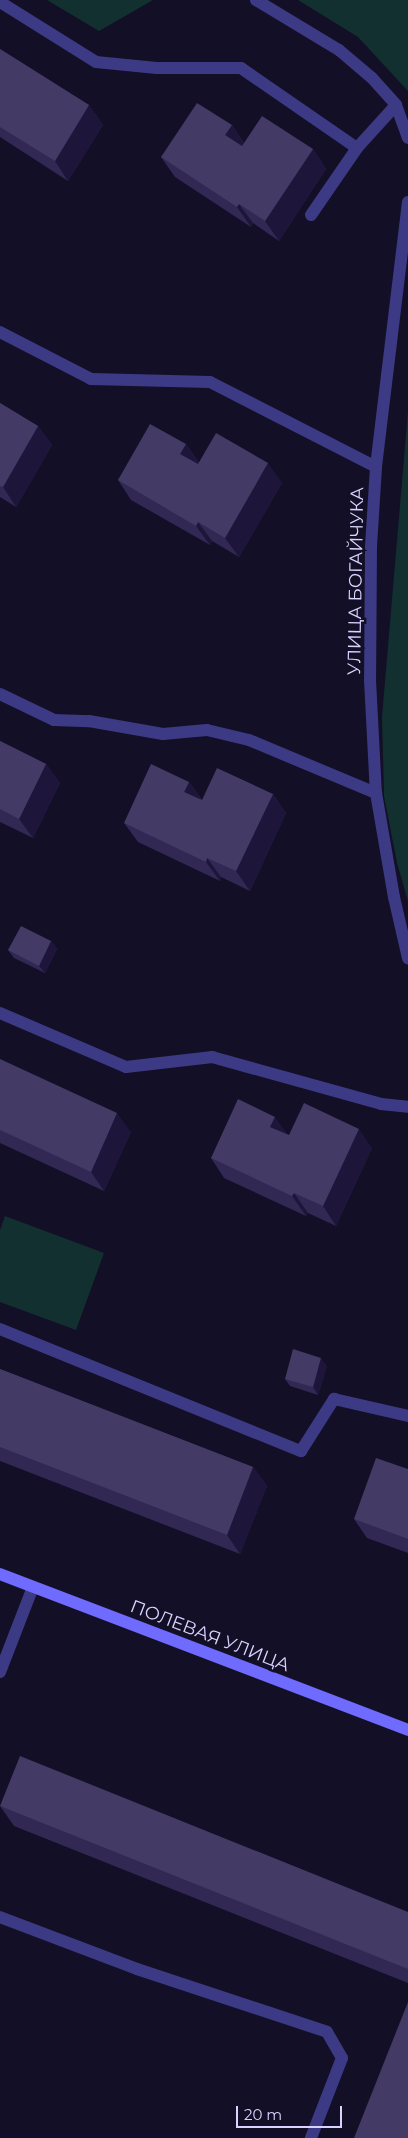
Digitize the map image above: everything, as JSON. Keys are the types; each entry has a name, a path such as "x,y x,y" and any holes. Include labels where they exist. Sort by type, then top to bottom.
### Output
{"street":[{"path":"256,0 339,50 372,78 396,105 408,138"},
{"path":"0,2 96,62 157,68 241,68 357,148"},
{"path":"311,215 357,148 396,105"},
{"name":"УЛИЦА БОГАЙЧУКА","path":"408,202 376,467 371,547 370,661 376,793 394,897 408,958"},
{"path":"0,332 90,379 210,382 376,467"},
{"path":"0,694 54,720 89,721 163,734 207,730 249,740 376,793"},
{"path":"0,1013 126,1067 212,1057 381,1104 408,1106"},
{"path":"0,1328 300,1451 334,1399 408,1416"},
{"name":"ПОЛЕВАЯ УЛИЦА","path":"0,1574 408,1730"},
{"path":"0,1672 33,1587"},
{"path":"0,1917 137,1970 327,2032 342,2058 310,2138"}],"green space":[{"path":"47,0 153,0 99,31"},
{"path":"298,0 408,0 408,91 358,37"},
{"path":"408,411 408,901 397,863 384,796 382,717"},
{"path":"5,1216 104,1253 76,1330 0,1302 0,1230"}],"building":[{"path":"0,49 89,105 55,161 0,127"},
{"path":"197,103 232,125 225,135 242,146 262,116 313,149 265,221 239,204 237,207 161,157"},
{"path":"0,403 38,426 3,487 0,486"},
{"path":"150,424 186,444 180,454 198,464 216,433 268,463 225,538 198,522 196,526 118,480"},
{"path":"0,741 46,764 19,819 0,809"},
{"path":"151,764 189,782 184,792 202,800 217,768 273,794 236,871 207,858 206,862 124,823"},
{"path":"21,926 51,941 39,966 8,950"},
{"path":"0,1059 117,1113 91,1172 0,1130"},
{"path":"238,1099 275,1117 270,1127 289,1135 304,1103 359,1129 323,1206 294,1193 292,1196 211,1158"},
{"path":"293,1349 321,1358 313,1387 285,1379"},
{"path":"0,1369 253,1467 227,1535 0,1447"},
{"path":"376,1458 408,1469 408,1539 354,1519"},
{"path":"20,1756 408,1912 408,1969 0,1806"},
{"path":"408,2002 408,2138 354,2138"}]}
